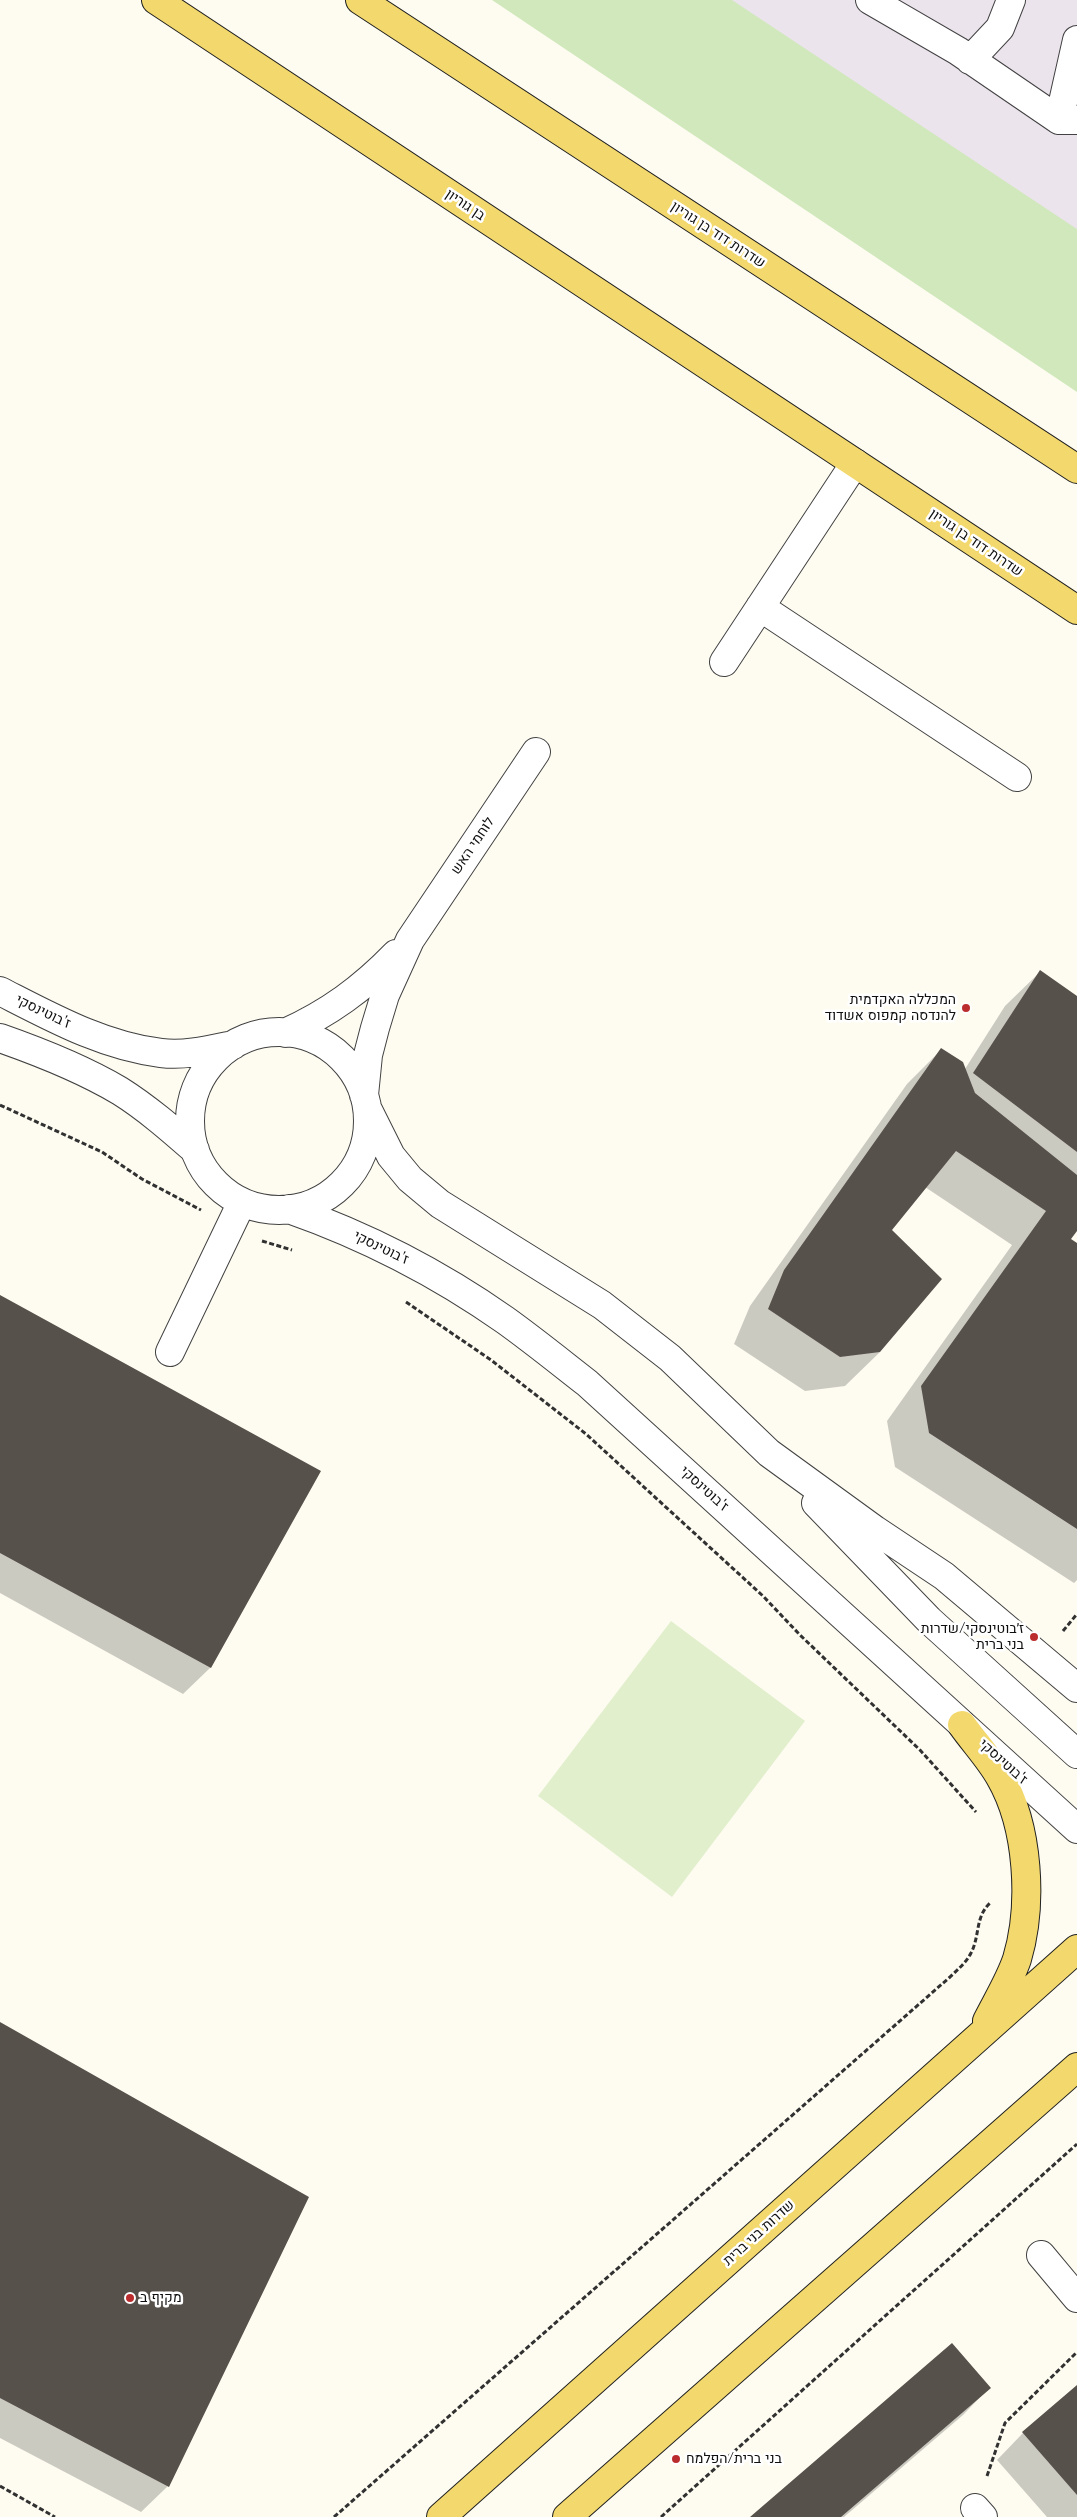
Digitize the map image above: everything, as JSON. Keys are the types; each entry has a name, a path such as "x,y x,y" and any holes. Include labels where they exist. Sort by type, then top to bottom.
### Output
{"main road":[{"name":"בן גוריון","path":"156,0 774,410"},
{"name":"שדרות דוד בן גוריון","path":"360,0 1077,469"},
{"name":"שדרות דוד בן גוריון","path":"774,410 1077,610"},
{"path":"962,1725 1000,1777 1019,1822 1027,1889 1023,1933 1016,1962 981,2034"},
{"name":"שדרות בני ברית","path":"441,2517 1077,1949"},
{"path":"567,2517 1077,2067"}],"street":[{"path":"870,0 1068,120 1077,40"},
{"path":"970,60 1000,28 1011,0"},
{"path":"724,662 855,463"},
{"path":"760,608 1017,777"},
{"name":"לוחמי האש","path":"365,1102 368,1055 375,1028 385,995 410,940 536,752"},
{"name":"לוחמי האש","path":"285,1033 312,1021 369,982 410,940"},
{"name":"ז'בוטינסקי","path":"0,991 87,1034 126,1045 160,1053 183,1053 233,1046"},
{"path":"365,1102 367,1135 359,1160 352,1172 344,1182 323,1198 300,1208 264,1209 242,1202 213,1181 195,1150 192,1139 190,1115 195,1092 214,1061 233,1046 258,1036 285,1033 311,1039 334,1052 352,1071 391,1156 410,1179 440,1204 484,1233 602,1305 670,1358 768,1453 929,1620 1077,1754"},
{"path":"0,1038 47,1057 119,1091 161,1121 195,1150"},
{"path":"170,1352 242,1202"},
{"name":"ז'בוטינסקי","path":"289,1209 336,1226 414,1264 505,1320 587,1382 1077,1829"},
{"path":"768,1453 944,1576 1077,1688"},
{"path":"1041,2255 1077,2298"}],"path":[{"path":"0,1105 102,1152"},
{"path":"405,1301 491,1360 593,1441 763,1596 800,1635 920,1750 975,1810 980,1818"},
{"path":"334,2517 950,1977 971,1953 978,1921 985,1908 995,1898"},
{"path":"661,2517 1077,2144"},
{"path":"979,2513 1005,2423 1077,2352"},
{"path":"0,2486 56,2517"}],"shaded area":[{"path":"544,0 1077,0 1077,357"}],"green space":[{"path":"492,0 732,0 1077,229 1077,392"},
{"path":"671,1621 805,1721 672,1897 538,1796"}],"building":[{"path":"1040,970 1077,996 1077,1152 973,1073"},
{"path":"941,1048 963,1062 975,1093 1077,1175 1077,1231 1071,1239 1077,1243 1077,1529 929,1433 921,1386 1046,1211 956,1151 892,1230 942,1279 880,1352 840,1357 768,1309 784,1270"},
{"path":"0,1295 321,1471 211,1668 0,1553"},
{"name":"מקיף ב","path":"0,2022 309,2197 169,2487 0,2398"},
{"path":"952,2343 991,2388 841,2517 750,2517"},
{"path":"1077,2385 1077,2495 1022,2432"}],"place":[{"name":"המכללה האקדמית להנדסה קמפוס אשדוד","path":"966,1008"},
{"name":"ז׳בוטינסקי/שדרות בני ברית","path":"1034,1637"},
{"name":"מקיף ב","path":"130,2298"},
{"name":"בני ברית/הפלמח","path":"676,2459"}]}
